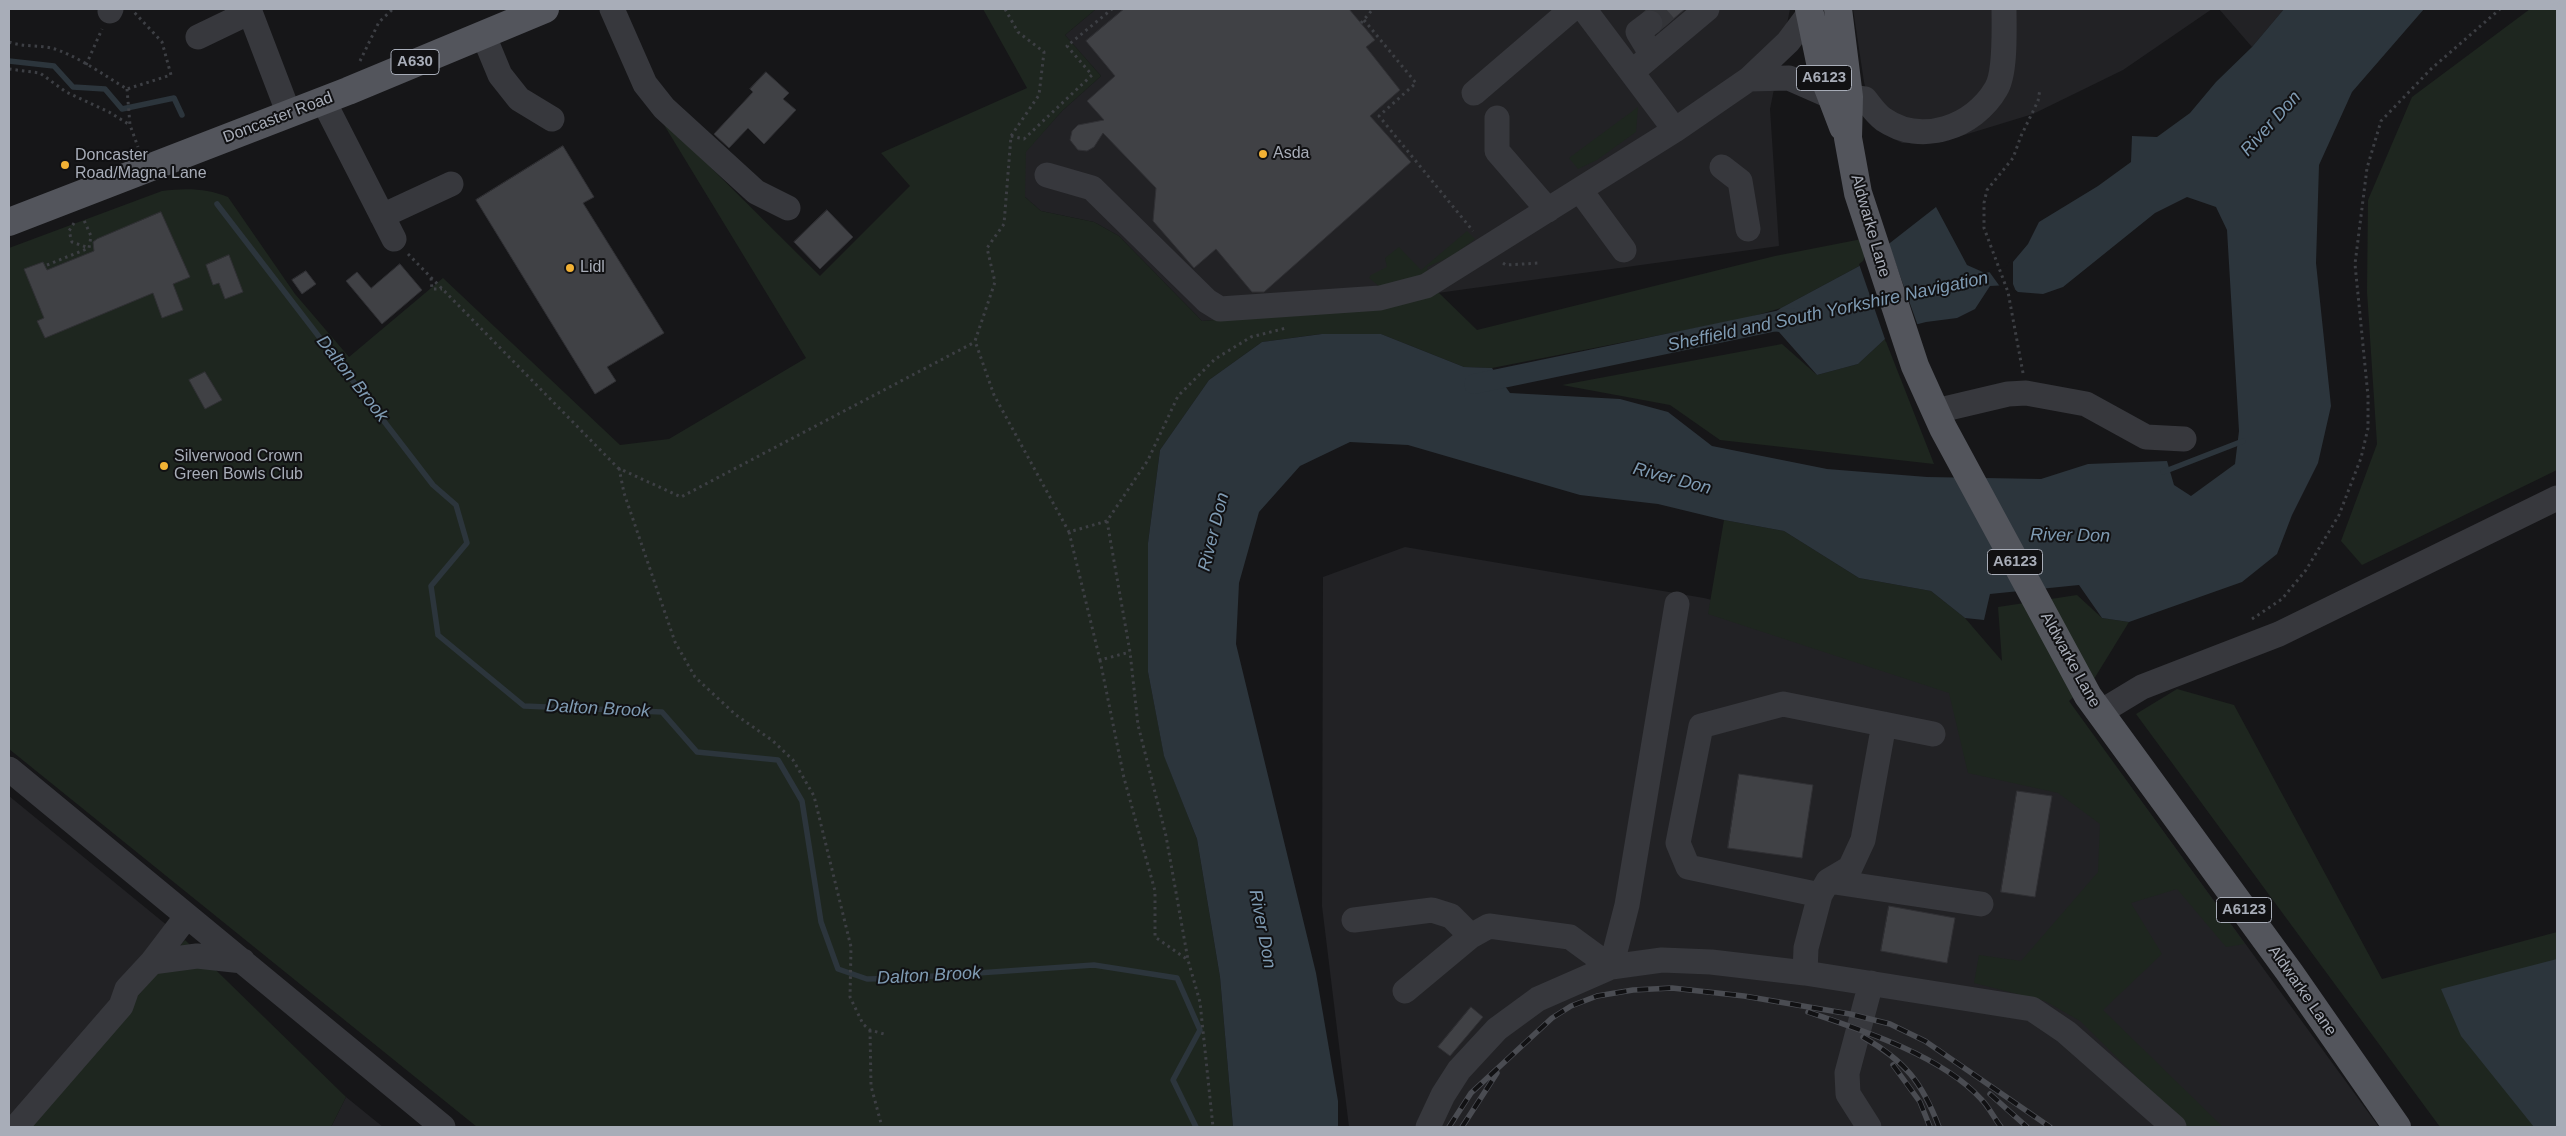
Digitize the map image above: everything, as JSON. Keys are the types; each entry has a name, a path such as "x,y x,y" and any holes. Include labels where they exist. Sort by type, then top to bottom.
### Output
{"main road":[{"name":"Doncaster Road","path":"9,222 289,114 545,9"},
{"name":"Aldwarke Lane","path":"1838,9 1839,96"},
{"name":"Aldwarke Lane","path":"1809,12 1839,96 1858,193 1915,366 1940,419 2094,704 2290,973 2397,1127"}],"street":[{"path":"612,9 645,84 664,108 756,192 788,208"},
{"path":"1474,93 1572,9"},
{"path":"1584,9 1675,130"},
{"path":"1632,72 1707,9"},
{"path":"1749,80 1789,78 1839,96 1865,99 1883,119 1902,128 1928,134 1955,125 1977,113 1997,88 2003,57 2004,9"},
{"path":"198,37 250,12 289,114"},
{"path":"1047,175 1092,188 1207,302 1220,309 1380,298 1426,286 1675,130 1749,80 1788,42 1809,12"},
{"path":"1650,22 1638,32 1652,55"},
{"path":"483,34 500,75 519,99 552,119"},
{"path":"323,100 394,239"},
{"path":"1497,118 1497,151 1548,210"},
{"path":"1722,167 1740,180 1748,229"},
{"path":"382,216 451,184"},
{"path":"1580,190 1624,250"},
{"path":"1940,419 1992,397 2026,393 2086,404 2146,437 2184,439"},
{"path":"2094,704 2279,634 2557,498"},
{"path":"1611,967 1627,905 1677,604"},
{"path":"1933,734 1783,704 1701,726 1678,843 1688,867 1824,888 1981,904"},
{"path":"1805,973 1806,948 1824,888 1850,868 1863,840 1884,724"},
{"path":"9,769 443,1127"},
{"path":"1354,920 1432,910 1451,916 1471,936"},
{"path":"16,1127 121,1006 127,990 152,962 187,916"},
{"path":"1406,991 1471,936 1489,926 1570,937 1611,967"},
{"path":"152,962 197,956 243,961"},
{"path":"1428,1127 1443,1095 1459,1070 1497,1029 1538,999 1611,967 1662,960 1711,962 1805,973 2032,1009 2066,1032 2174,1127"},
{"path":"1869,1127 1848,1094 1847,1073 1871,983"}],"path":[{"path":"86,65 117,9 162,42 171,75 127,90"},
{"path":"1005,9 1018,32 1044,52 1039,95 1011,136 1004,224 988,248 995,282 975,341 994,396 1069,532 1100,660 1124,778 1155,891 1155,937 1188,960"},
{"path":"1011,136 1024,139 1092,75 1067,46 1112,9"},
{"path":"1373,9 1363,21 1416,83 1379,116 1506,266 1539,263"},
{"path":"2244,623 2282,599 2306,570 2338,515 2361,458 2368,428 2368,396 2355,264 2367,168 2381,121 2431,69 2500,9"},
{"path":"9,42 19,46 52,49 86,65 127,90"},
{"path":"9,69 40,73 66,92 109,112 130,125"},
{"path":"2026,393 2014,313 1999,265 1984,228 1984,203 1987,190 2014,158 2021,136 2038,101 2040,89"},
{"path":"127,90 130,125 146,170"},
{"path":"83,219 73,224 69,235 75,245 89,248"},
{"path":"85,224 91,236 89,248"},
{"path":"394,239 618,468 681,497 975,341"},
{"path":"47,265 89,248"},
{"path":"431,278 432,289 442,289"},
{"path":"1069,532 1107,521 1148,460 1178,396 1215,359 1251,337 1294,326"},
{"path":"618,468 624,493 675,642 695,677 736,715 774,741 793,760 814,796 851,947 850,998 863,1024 870,1030 884,1034"},
{"path":"1107,521 1130,652 1138,725 1166,836 1188,960 1200,1002 1213,1127"},
{"path":"1100,660 1130,652"},
{"path":"870,1030 871,1086 882,1127"}],"shaded area":[{"path":"983,9 1096,9 1065,35 1101,76 1062,111 1026,152 1025,197 1041,211 1094,222 1119,236 1202,321 1285,314 1438,292 1477,330 1775,256 1867,238 1863,264 1781,308 1747,318 1492,368 1464,367 1381,334 1321,334 1262,342 1209,380 1160,450 1148,543 1148,672 1164,755 1197,839 1220,977 1233,1127 477,1127 9,749 9,248 162,191 179,189 220,194 228,197 295,294 349,357 443,278 620,445 669,439 806,358 658,115 820,276 910,186 881,153 1027,88"},
{"path":"1096,9 1790,9 1770,109 1779,246 1285,314 1202,321 1119,236 1094,222 1041,211 1025,197 1025,152 1062,111 1101,76 1065,35"},
{"path":"1853,9 2212,9 2123,70 2033,114 1938,143 1902,143 1876,130 1864,82"},
{"path":"2219,9 2284,9 2252,47"},
{"path":"2530,9 2557,9 2557,470 2362,565 2341,541 2377,444 2367,292 2368,200 2412,97"},
{"path":"1638,107 1636,132 1597,160 1578,169 1569,158"},
{"path":"1467,231 1475,239 1452,256 1427,267 1428,273 1380,287 1369,278 1371,275 1387,267 1385,258 1399,247 1421,270"},
{"path":"1885,339 1934,464 1720,440 1670,405 1562,385 1782,344 1817,375 1858,364"},
{"path":"1724,520 1784,531 1859,578 1931,591 1965,618 2002,661 1998,607 2077,595 2102,618 2129,622 2094,679 2069,701 2245,944 2226,947 2177,889 2131,903 2162,954 2103,1010 2223,1127 2187,1127 2080,1021 2045,1001 1974,983 1979,955 2021,961 2098,872 2100,824 2058,793 1968,773 1949,693 1708,614"},
{"path":"1405,547 1704,598 1937,657 2123,776 2379,1127 1349,1127 1322,906 1323,577"},
{"path":"2177,689 2234,705 2382,979 2557,932 2557,1127 2440,1127 2136,714"},
{"path":"9,796 185,940 27,1127 9,1127"},
{"path":"185,940 346,1097 331,1127 27,1127"},
{"path":"346,1097 383,1127 331,1127"}],"water":[{"name":"River Don","path":"2284,9 2424,9 2352,92 2319,165 2316,263 2331,406 2318,463 2292,515 2277,554 2242,582 2129,622 2102,618 2079,585 1990,594 1984,620 1965,618 1931,591 1859,578 1784,531 1724,520 1658,504 1580,495 1408,445 1350,442 1300,466 1259,512 1239,583 1236,644 1316,973 1338,1101 1338,1127 1233,1127 1220,977 1197,839 1164,756 1148,672 1148,543 1160,450 1209,380 1262,342 1322,334 1381,334 1464,367 1492,368 1510,393 1620,399 1668,412 1712,446 1827,469 1927,477 2041,479 2088,464 2167,461 2174,485 2191,496 2235,464 2239,431 2227,230 2216,207 2187,197 2155,213 2063,287 2043,294 2018,292 2009,285 1990,286 1975,309 1957,318 1926,322 1887,332 1885,339 1858,364 1817,375 1779,332 1766,330 1764,320 1781,308 1863,264 1936,207 1967,265 1985,273 2007,269 2028,244 2039,222 2098,186 2131,162 2132,136 2157,137 2190,113 2216,82 2252,47"},
{"path":"2557,959 2557,1127 2534,1127 2461,1036 2441,989"}],"pier":[{"path":"1888,242 1918,326 1889,334 1886,342 1859,264"},
{"path":"2010,261 2013,261 2013,284 2017,294 2009,287 2001,288 1988,270 2006,267"}],"building":[{"name":"Asda","path":"1124,9 1349,9 1375,40 1366,47 1400,90 1370,116 1411,162 1264,292 1252,292 1216,249 1194,268 1153,221 1156,188 1103,133 1094,147 1087,151 1078,150 1070,140 1072,131 1078,125 1104,120 1087,101 1115,76 1086,41"},
{"path":"1649,9 1685,9 1664,27 1661,14"},
{"path":"766,72 789,93 783,99 796,110 764,144 748,128 729,148 714,134 753,92 750,89"},
{"name":"Lidl","path":"563,146 594,197 583,203 664,333 607,367 616,381 595,394 476,200"},
{"path":"827,210 853,237 820,269 794,242"},
{"path":"161,212 190,277 173,284 183,310 162,318 153,293 45,338 37,321 44,318 24,269 43,262 47,270 94,251 93,242 97,239"},
{"path":"229,255 243,292 225,299 219,283 213,285 206,265"},
{"path":"400,264 422,290 382,324 346,281 357,272 371,288"},
{"path":"306,271 316,284 302,294 292,280"},
{"path":"205,372 222,400 205,409 189,380"},
{"path":"1739,774 1813,785 1802,858 1728,848"},
{"path":"2017,791 2052,796 2035,897 2001,892"},
{"path":"1889,906 1955,918 1947,963 1881,951"},
{"path":"1471,1007 1483,1017 1450,1056 1438,1047"}],"waterway":[{"name":"Dalton Brook","path":"9,61 54,66 73,87 105,89 122,109 174,98 182,115"},
{"name":"Dalton Brook","path":"217,204 433,485 456,505 467,543 431,586 438,635 524,706 662,712 697,752 778,760 802,801 821,922 838,969 867,979 1094,965 1177,978 1200,1030 1173,1080 1196,1127"},
{"name":"Sheffield and South Yorkshire Navigation","path":"1474,384 1791,318"},
{"path":"2163,472 2243,441"}],"tunnel":[{"path":"1650,23 1666,9"}],"railway":[{"path":"1449,1127 1471,1093 1552,1018 1571,1006 1597,996 1633,990 1672,988 1744,996 1850,1014 1890,1024 1925,1041 2050,1127"},
{"path":"1808,1012 1900,1046 1945,1070 1965,1084 1987,1105 2001,1127"},
{"path":"1863,1037 1890,1055 1910,1074 1926,1097 1939,1127"},
{"path":"1893,1065 1920,1102 1930,1127"},
{"path":"1462,1127 1497,1073"},
{"path":"1990,1094 2027,1127"}],"place":[{"name":"Asda","path":"1263,154"},
{"name":"Doncaster Road/Magna Lane","path":"65,165"},
{"name":"Lidl","path":"570,268"},
{"name":"Silverwood Crown Green Bowls Club","path":"164,466"}]}
